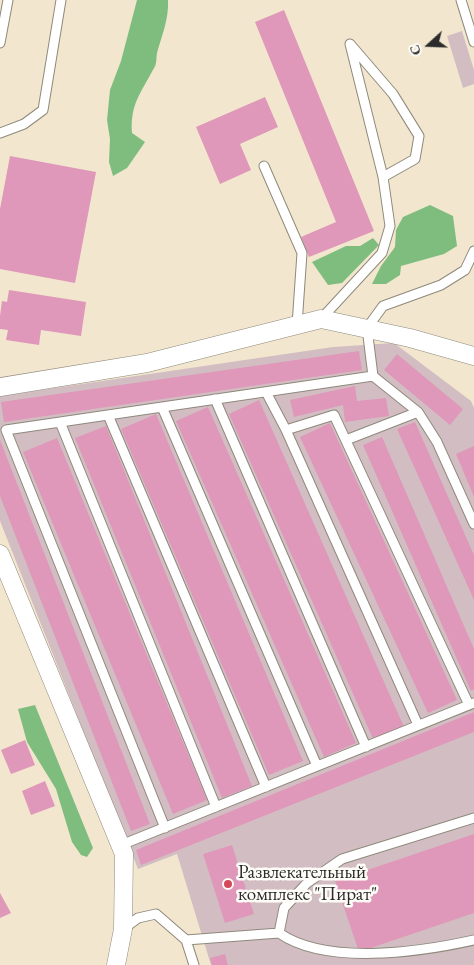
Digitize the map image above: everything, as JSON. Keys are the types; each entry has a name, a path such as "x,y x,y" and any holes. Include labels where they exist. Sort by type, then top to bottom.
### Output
{"street":[{"path":"0,387 147,364 321,319 410,338 474,356"},
{"path":"0,554 124,854 123,929 116,965"}],"lane":[{"path":"0,43 8,0"},
{"path":"0,133 24,124 43,110 60,0"},
{"path":"461,0 474,42"},
{"path":"321,319 382,253 390,226 383,176 350,44 393,94 419,136 415,159 383,176"},
{"path":"264,166 302,253 297,325"},
{"path":"474,251 464,270 441,285 384,306 368,328 373,376 418,412 437,442 474,524"},
{"path":"165,828 3,428 60,422 373,376"},
{"path":"266,392 286,430 418,726"},
{"path":"215,399 366,747"},
{"path":"162,407 317,766"},
{"path":"346,440 418,412"},
{"path":"108,415 266,787"},
{"path":"121,845 471,704 334,415 286,430"},
{"path":"60,422 216,807"},
{"path":"279,933 284,908 307,883 342,859 474,818"},
{"path":"123,929 138,918 156,914 186,940 194,965"},
{"path":"186,940 279,933"},
{"path":"279,933 291,946 312,955 341,961 398,957 474,940"}],"shaded area":[{"path":"462,31 474,70 474,84 463,88 447,36"},
{"path":"394,343 471,401 474,408 474,965 211,965 177,854 138,869 0,521 0,396 333,347"}],"green space":[{"path":"137,0 168,0 167,14 157,53 156,65 137,99 133,114 132,133 145,142 127,168 113,176 109,162 110,139 107,120 110,90 121,61"},
{"path":"430,205 453,216 457,246 444,254 401,266 400,275 386,284 372,284 381,266 395,247 396,230 403,217"},
{"path":"373,238 379,245 342,283 328,285 312,262 346,246 360,246"},
{"path":"35,705 93,848 87,857 81,855 72,842 56,789 27,742 18,709"}],"building":[{"path":"284,10 374,231 309,257 301,237 336,222 255,22"},
{"path":"265,97 278,127 240,144 251,170 220,184 196,127"},
{"path":"10,156 96,172 75,283 0,269 0,209"},
{"path":"9,290 86,302 81,336 41,330 39,345 6,340 8,330 0,329 0,316 2,301 7,302"},
{"path":"359,351 362,370 4,422 1,402"},
{"path":"397,354 463,409 450,425 384,370"},
{"path":"355,386 357,401 386,398 389,416 345,422 343,405 294,417 290,400"},
{"path":"259,400 404,727 374,741 229,414"},
{"path":"208,407 356,743 324,757 176,421"},
{"path":"156,414 303,761 269,775 121,429"},
{"path":"415,422 474,555 474,600 397,429"},
{"path":"330,423 457,700 428,713 300,437"},
{"path":"106,426 252,786 222,798 75,438"},
{"path":"382,437 474,649 474,689 471,691 363,445"},
{"path":"57,438 207,800 173,814 23,452"},
{"path":"0,440 150,824 131,831 0,496"},
{"path":"474,446 474,497 456,454"},
{"path":"474,712 474,732 141,865 136,850"},
{"path":"25,740 35,765 11,774 1,750"},
{"path":"45,781 55,806 31,815 22,791"},
{"path":"474,834 474,913 359,952 335,881"},
{"name":"Развлекательный комплекс \"Пират\"","path":"232,845 254,914 225,923 203,854"},
{"path":"0,893 11,913 0,918"},
{"path":"225,954 228,965 212,965 210,958"}],"place":[{"name":"Развлекательный комплекс \"Пират\"","path":"228,884"}]}
